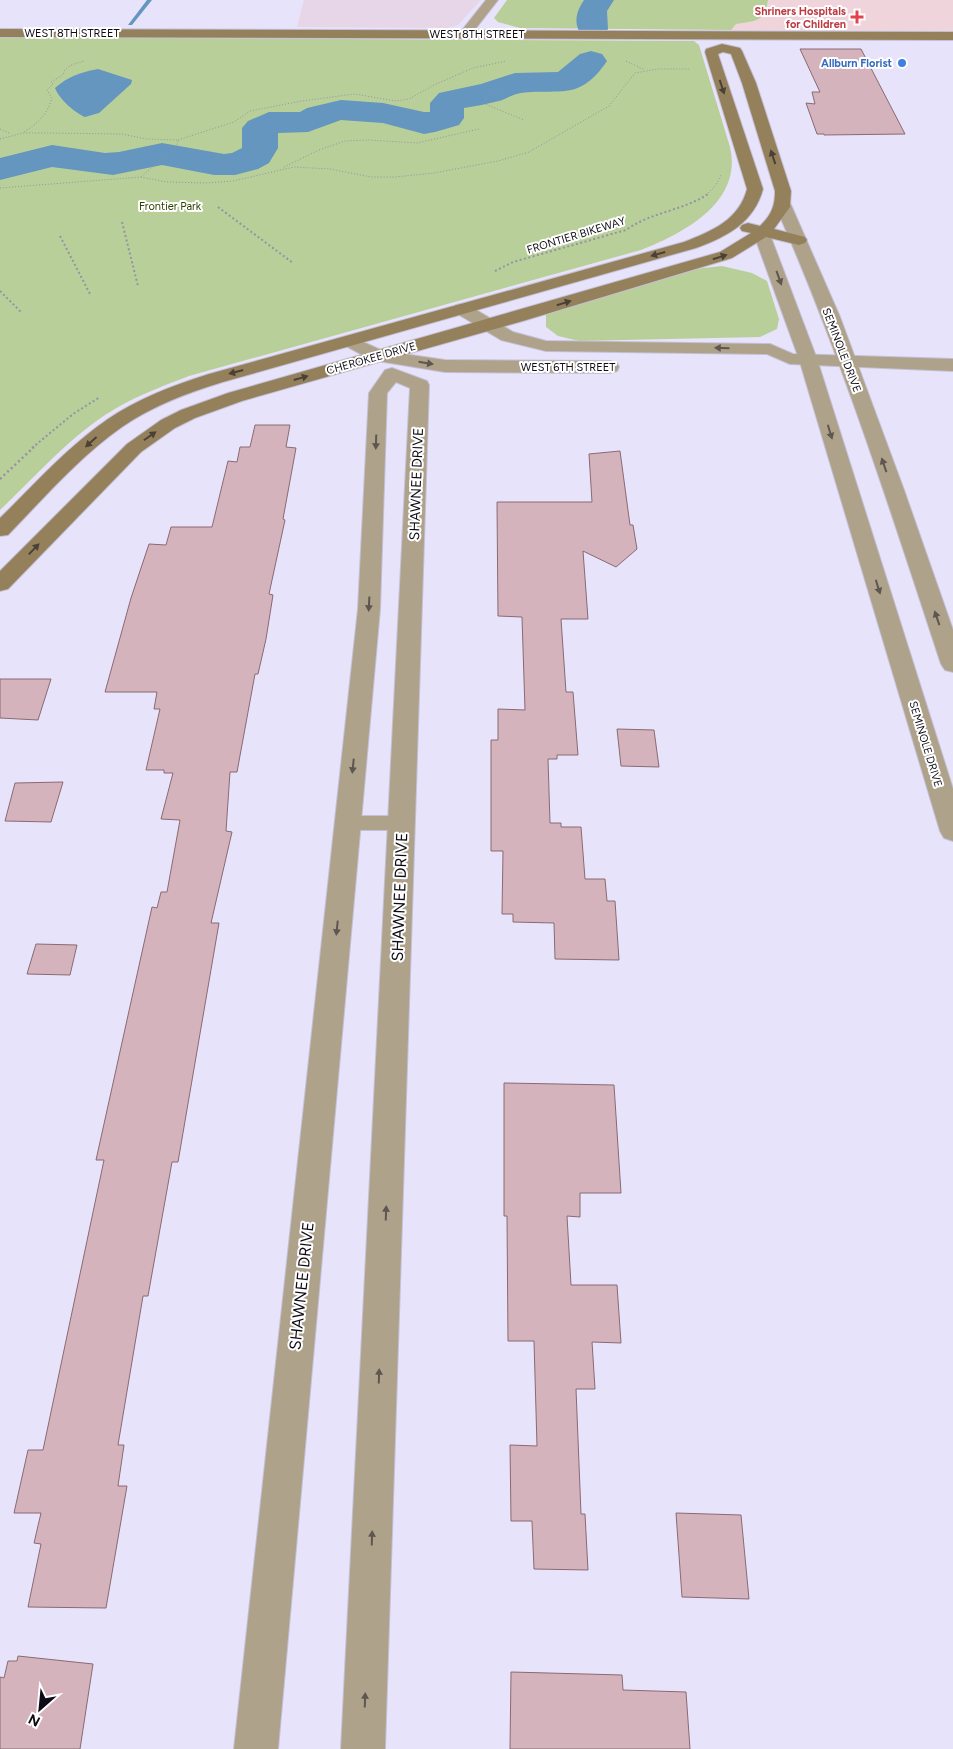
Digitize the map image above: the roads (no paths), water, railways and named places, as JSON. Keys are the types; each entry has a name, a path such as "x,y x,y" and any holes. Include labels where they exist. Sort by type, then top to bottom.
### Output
{"main road":[{"name":"WEST 8TH STREET","path":"0,32 465,34 720,42 953,36"},
{"name":"SEMINOLE DRIVE","path":"720,42 736,52 749,83 781,184 783,205"},
{"name":"CHEROKEE DRIVE","path":"0,530 96,437 138,409 162,397 202,382 690,245 707,239 735,223 748,208 754,197 755,189 711,52 720,42"},
{"name":"CHEROKEE DRIVE","path":"0,584 119,462 144,439 188,414 235,397 385,365 487,325 726,255 742,247 761,232 783,205"},
{"path":"735,223 761,232 799,240"}],"street":[{"path":"465,34 492,0"},
{"name":"SEMINOLE DRIVE","path":"783,205 848,362 953,664"},
{"name":"SEMINOLE DRIVE","path":"761,232 799,359 948,800 953,831"},
{"name":"WEST 6TH STREET","path":"462,309 507,336 546,346 770,349 799,359 953,365"},
{"name":"WEST 6TH STREET","path":"350,341 385,365 628,367"},
{"name":"WEST 6TH STREET","path":"765,367 774,367 799,359"},
{"name":"SHAWNEE DRIVE","path":"256,1749 369,609 378,393 385,365 420,385 363,1749"}],"lane":[{"name":"SHAWNEE DRIVE","path":"348,823 402,824"}],"water":[{"path":"98,69 132,80 131,84 99,113 85,117 68,105 55,88 75,76"}],"waterway":[{"path":"130,24 150,0"},
{"path":"593,29 592,11 599,0"},
{"path":"0,169 52,156 113,164 149,155 162,154 214,164 235,164 245,161 259,152 261,144 260,128 269,123 308,122 319,115 341,110 383,113 424,123 435,122 447,118 447,103 451,100 489,93 515,83 567,82 591,61"}],"place":[{"name":"Shriners Hospitals for Children","path":"857,17"},
{"name":"Allburn Florist","path":"902,63"}],"park label":[{"name":"Frontier Park","path":"170,206"}]}
